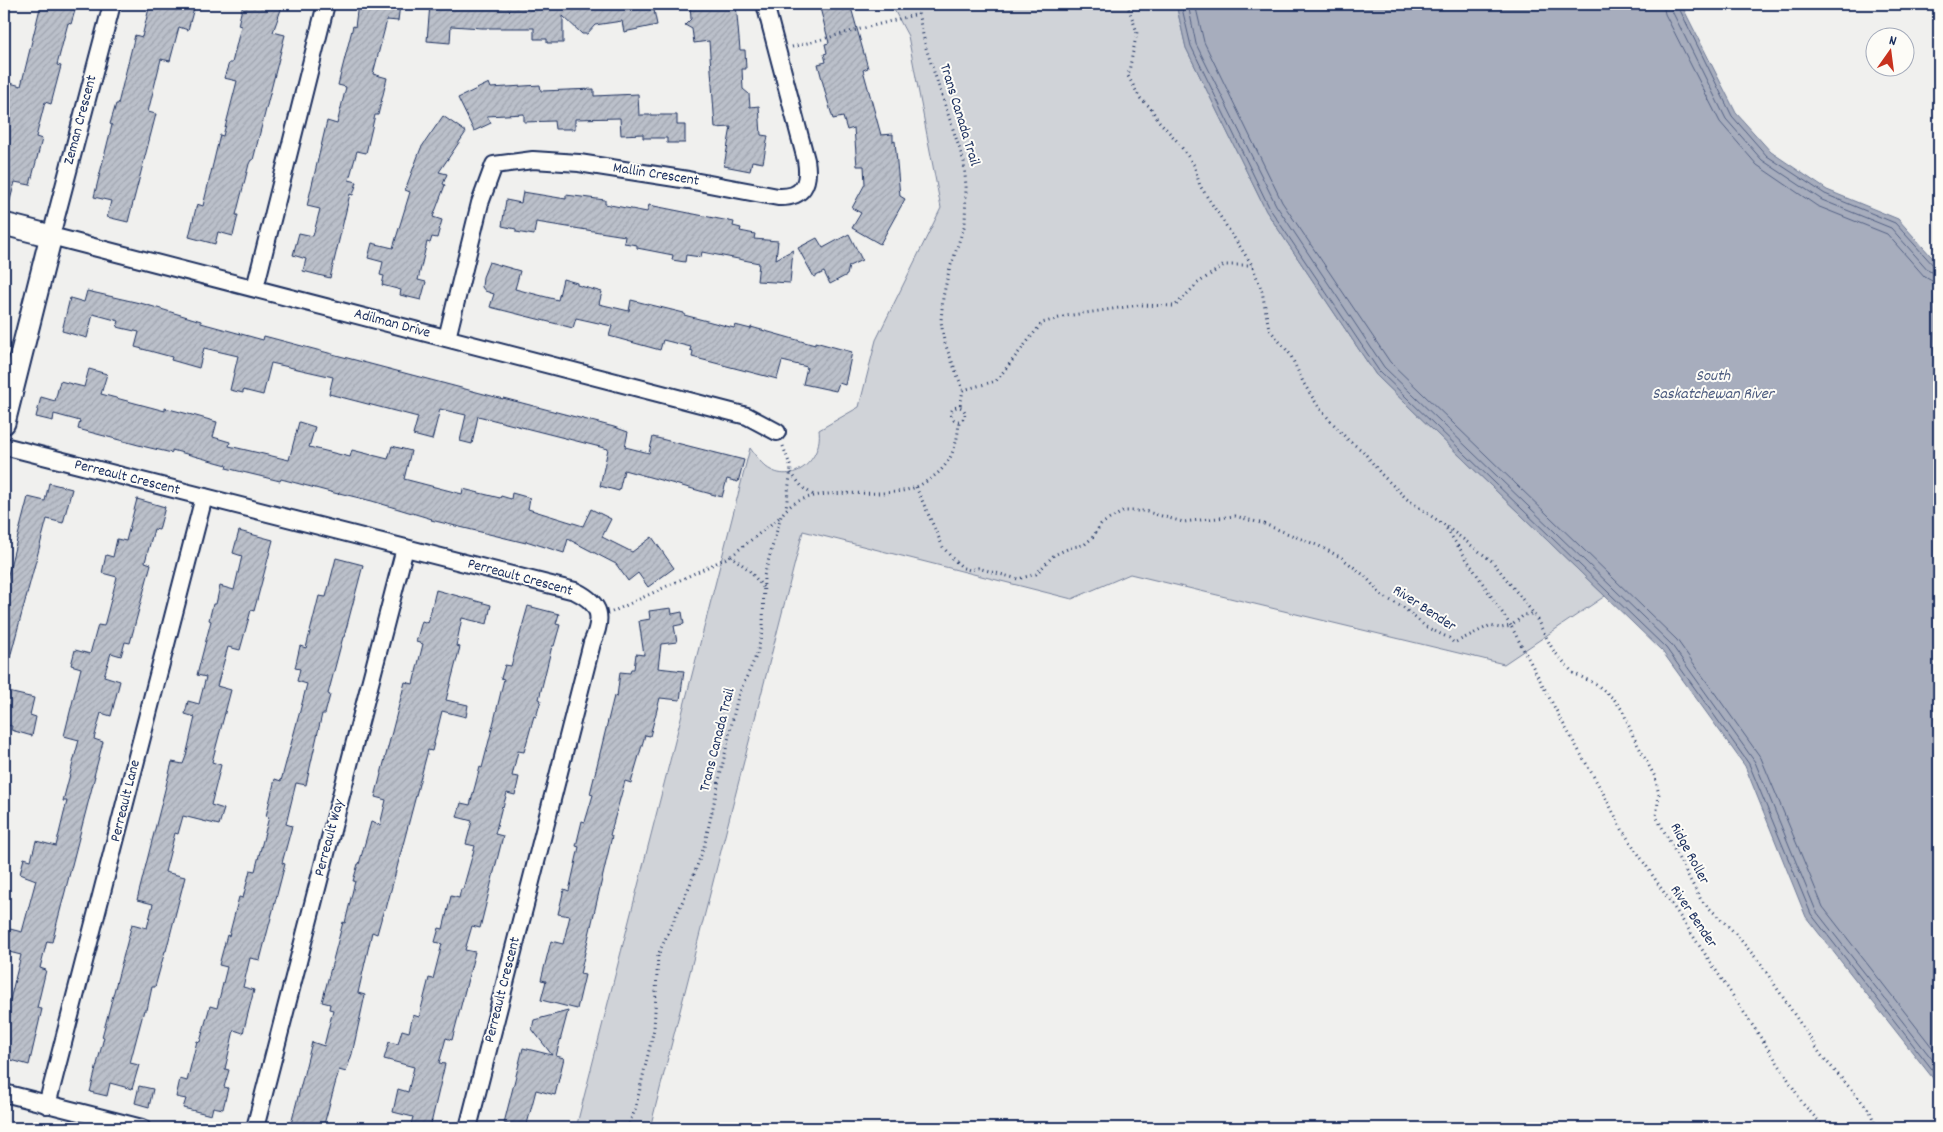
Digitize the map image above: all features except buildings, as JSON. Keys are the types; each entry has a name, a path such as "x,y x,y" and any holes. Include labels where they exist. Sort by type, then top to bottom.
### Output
{"street":[{"name":"Zeman Crescent","path":"51,236 112,4"},
{"path":"255,288 326,4"},
{"name":"Mallin Crescent","path":"447,338 480,203 494,165 533,160 579,163 789,198 804,188 808,170 806,160 765,4"},
{"name":"Adilman Drive","path":"4,224 747,416 777,432"},
{"path":"4,423 51,236"},
{"name":"Perreault Crescent","path":"4,446 575,591 594,604 600,618 599,627 592,643 468,1128"},
{"name":"Perreault Lane","path":"48,1105 204,497"},
{"name":"Perreault Way","path":"255,1128 405,548"},
{"path":"4,1093 142,1128"}],"path":[{"name":"Trans Canada Trail","path":"916,4 926,48 964,162 966,186 965,224 947,280 941,321 944,341 963,390 960,407 965,414 964,419 954,420 951,414 954,408 960,407"},
{"name":"Ridge Roller","path":"1128,4 1137,32 1128,76 1140,98 1150,107 1194,165 1200,186 1252,265 1262,291 1268,329 1290,354 1304,384 1320,409 1348,440 1363,451 1381,474 1408,500 1492,561 1534,614 1553,650 1574,673 1596,684 1614,699 1623,711 1633,736 1655,777 1659,795 1656,816 1701,900 1734,932 1761,964 1821,1055 1870,1111 1876,1128"},
{"path":"793,47 918,14"},
{"path":"963,390 996,381 1042,323 1066,316 1139,305 1175,306 1198,283 1224,265 1252,265"},
{"name":"Trans Canada Trail","path":"627,1128 635,1110 654,1029 658,955 690,885 704,847 738,696 757,654 763,629 763,588 766,565 781,516 786,509 797,502 814,496 846,493 869,494 916,488 943,468 955,448 959,421"},
{"path":"777,432 791,471 803,488 814,496"},
{"path":"786,509 791,471"},
{"name":"River Bender","path":"916,488 943,547 963,568 970,570 978,568 1018,579 1036,574 1054,555 1072,547 1084,545 1092,538 1101,524 1124,511 1144,511 1183,522 1235,516 1264,524 1319,546 1342,558 1366,577 1381,595 1404,608 1426,627 1449,638 1454,643 1488,626 1501,628 1511,626 1623,831 1803,1104 1825,1128"},
{"path":"622,607 731,556 769,528 781,516"},
{"path":"1444,525 1511,626 1524,615 1534,614"},
{"path":"731,556 748,569 763,588"}],"shaded area":[{"path":"891,4 1176,4 1186,48 1266,211 1376,375 1605,596 1504,664 1130,574 1072,599 803,531 650,1128 576,1128 750,448 766,467 786,474 796,472 811,460 816,451 819,441 819,430 859,407 876,340 941,208 908,36"}],"water":[{"name":"South Saskatchewan River","path":"1176,4 1681,4 1736,113 1771,152 1827,190 1898,219 1939,265 1939,1086 1806,917 1745,766 1662,651 1376,375 1266,211 1186,48"}]}
